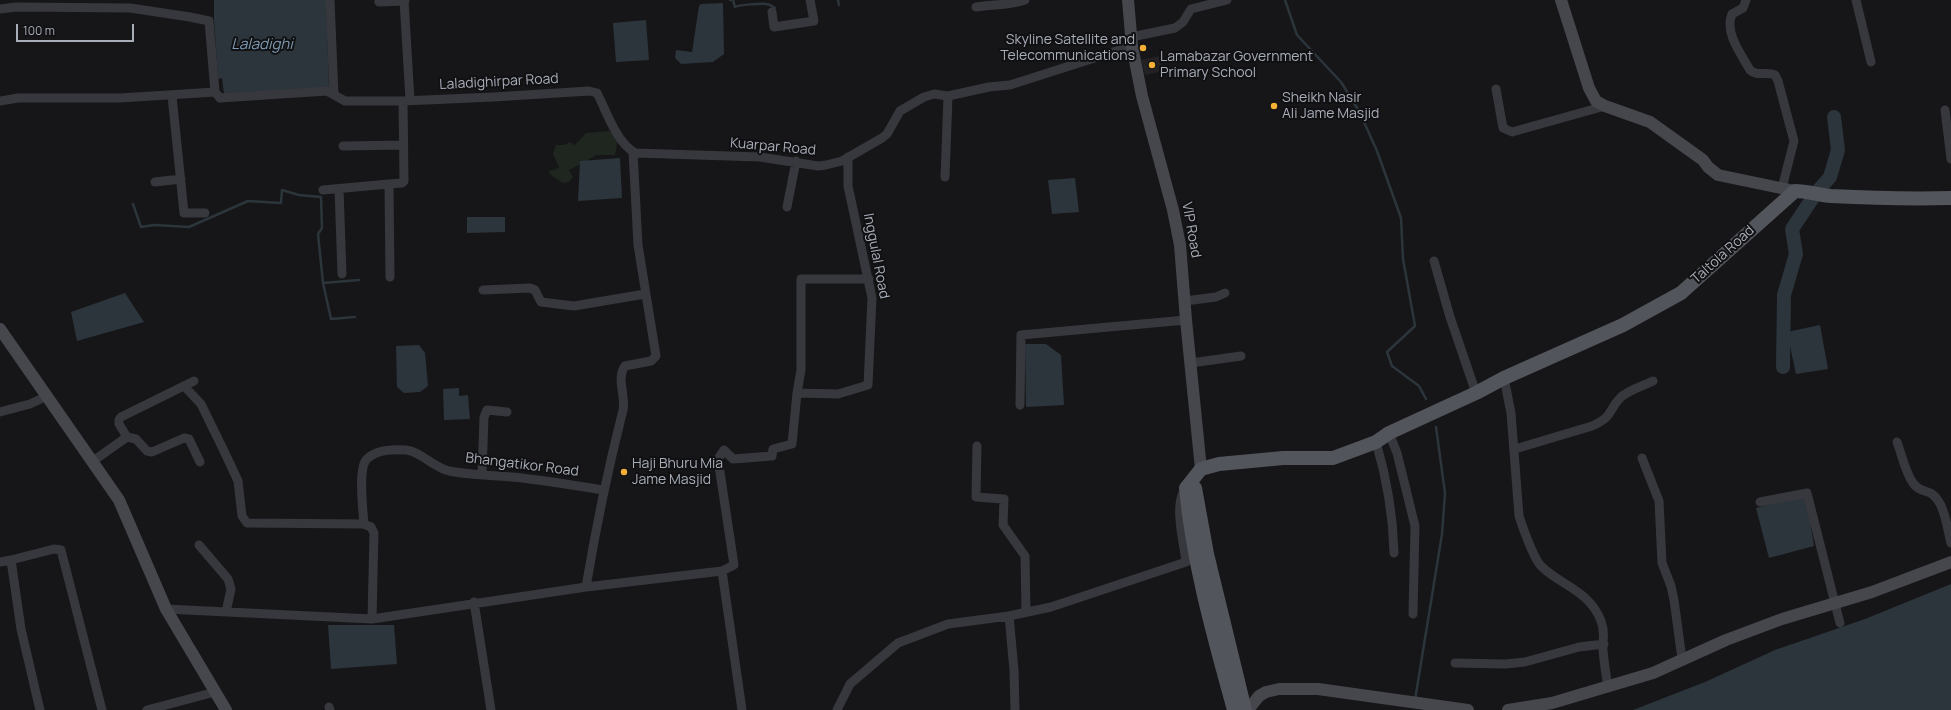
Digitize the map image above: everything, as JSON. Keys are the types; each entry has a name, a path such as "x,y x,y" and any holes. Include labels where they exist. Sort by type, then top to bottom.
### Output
{"main road":[{"path":"1788,189 1829,196 1901,199 1951,198"},
{"name":"Taltola Road","path":"1194,478 1219,464 1283,458 1333,458 1376,442 1389,433 1476,393 1504,378 1623,325 1681,293 1788,189"},
{"path":"1194,478 1195,556 1245,710"},
{"path":"1219,632 1234,710"}],"street":[{"path":"330,0 334,95"},
{"path":"323,190 402,183 404,181 403,146 406,101 404,0 379,2 379,0"},
{"path":"772,12 774,27 814,21 810,0"},
{"path":"976,7 995,4 1000,6 1025,0"},
{"name":"VIP Road","path":"1128,0 1132,42 1150,129 1177,226 1191,363 1194,478"},
{"name":"Kuarpar Road","path":"633,152 638,154 760,157 796,161 818,166 833,163 848,157 887,134 896,116 907,106 934,94 948,96 989,87 1010,85 1174,28 1182,22 1191,9 1227,0"},
{"path":"1561,0 1589,88 1596,101 1605,106 1650,122 1703,160 1708,167 1718,175 1788,189 1794,141 1778,82 1775,75 1770,72 1759,74 1753,73 1750,70 1736,47 1729,25 1732,14 1743,8 1746,0"},
{"path":"1856,0 1871,62"},
{"path":"0,9 81,4 131,4 209,21 215,92 172,96 120,98 18,98 0,102"},
{"path":"1496,89 1503,128 1512,132 1605,106"},
{"name":"Laladighirpar Road","path":"215,92 220,98 328,91 345,101 406,101 589,91 597,93 613,126 625,144 633,152"},
{"path":"172,96 184,213 205,213"},
{"path":"945,177 948,96"},
{"path":"1944,110 1951,159"},
{"path":"343,146 403,146"},
{"path":"586,587 603,490 624,403 621,374 622,369 625,366 651,361 656,356 638,245 633,152"},
{"name":"Inggulal Road","path":"797,393 838,394 868,385 872,298 848,186 848,157"},
{"path":"787,207 796,161"},
{"path":"155,182 181,180"},
{"path":"389,184 390,277"},
{"path":"338,189 342,274"},
{"path":"1434,261 1450,317 1476,393"},
{"path":"166,609 372,619 428,612 474,602 722,571 734,565 718,459 724,450 733,459 772,456 773,449 792,444 797,393 802,370 801,279 869,279"},
{"path":"483,290 530,288 535,290 541,302 574,306 646,294"},
{"path":"1185,301 1216,297 1225,293"},
{"path":"1020,405 1021,335 1186,320"},
{"path":"0,329 119,500 166,609 226,710"},
{"path":"1191,363 1241,356"},
{"path":"1504,378 1511,413 1515,449 1519,516 1524,532 1542,567 1578,591 1594,608 1601,619 1605,631 1603,650 1608,687"},
{"path":"127,438 119,424 119,420 122,417 194,381"},
{"path":"1515,449 1592,426 1603,421 1609,416 1623,395 1653,381"},
{"path":"184,386 201,404 224,451 238,482 242,516 247,523 364,524 371,527 374,533 372,619"},
{"path":"0,412 30,404 48,396"},
{"path":"482,474 484,417 487,410 507,412"},
{"path":"1389,433 1397,453 1415,526 1413,614"},
{"path":"93,461 127,438 136,439 147,452 152,452 184,438 189,439 200,462"},
{"path":"1376,442 1388,487 1393,520 1394,553"},
{"path":"1897,442 1913,484 1922,491 1932,494 1939,503 1944,514 1951,543"},
{"path":"977,446 976,498 1004,499 1002,525 1025,556 1026,612"},
{"name":"Bhangatikor Road","path":"364,524 362,470 365,461 372,456 385,451 406,450 417,452 422,458 448,471 547,481 603,490"},
{"path":"1642,458 1659,501 1662,563 1671,586 1674,600 1682,660"},
{"path":"837,710 850,684 898,643 948,624 1009,616 1058,605 1186,562 1180,513 1181,496 1194,478"},
{"path":"1760,502 1807,493 1840,623"},
{"path":"198,545 228,579 231,589 226,612"},
{"path":"0,562 54,549 61,550 102,710"},
{"path":"11,560 21,629 40,710"},
{"path":"1508,710 1547,704 1653,673 1726,640 1834,603 1872,592 1951,562"},
{"path":"722,571 742,710"},
{"path":"474,602 491,710"},
{"path":"1009,616 1014,670 1015,710"},
{"path":"1455,663 1505,664 1525,662 1578,647 1604,644"},
{"path":"1248,710 1259,696 1266,692 1279,689 1318,689 1421,702 1468,710"},
{"path":"147,710 215,692"}],"shaded area":[{"name":"Lamabazar Government Primary School","path":"1159,56 1163,71 1145,75 1141,60"},
{"path":"609,131 618,139 615,155 597,155 569,170 573,177 569,182 563,183 552,176 548,171 559,167 553,154 556,145 564,145 570,142 575,145 586,133"}],"water":[{"name":"Laladighi","path":"214,0 326,0 329,87 224,94 222,78 218,79"},
{"path":"723,3 724,54 713,62 681,64 675,58 676,50 692,52 699,6 701,4"},
{"path":"646,20 649,60 616,62 613,23"},
{"path":"620,158 622,198 578,201 580,161"},
{"path":"1075,178 1079,212 1052,214 1048,180"},
{"path":"467,217 505,217 505,232 467,233"},
{"path":"125,293 144,322 77,341 71,312"},
{"path":"1820,325 1828,369 1796,374 1787,332"},
{"path":"1025,344 1046,344 1061,355 1064,405 1026,407"},
{"path":"419,345 425,353 428,386 420,392 404,393 397,387 396,346"},
{"path":"459,388 459,396 468,395 470,419 444,420 443,389"},
{"path":"1806,495 1814,546 1769,558 1756,508"},
{"path":"1951,584 1951,710 1633,710 1705,682 1775,650 1865,619"},
{"path":"328,625 394,625 397,664 331,669"}],"waterway":[{"path":"730,0 733,0 735,7 764,4 775,8"},
{"path":"838,0 839,5"},
{"path":"1285,0 1297,35 1341,82 1359,111 1377,151 1401,218 1403,259 1415,326 1387,352 1392,366 1419,386 1426,399"},
{"path":"1783,367 1784,295 1796,254 1792,229 1816,193 1830,177 1838,150 1834,117"},
{"path":"133,204 141,227 154,225 189,227 248,201 281,203 282,190 299,195 321,197 322,228 318,234 323,283"},
{"path":"355,317 331,319 323,283 359,280"},
{"path":"1415,700 1442,534 1445,493 1436,427"}],"place":[{"name":"Skyline Satellite and Telecommunications","path":"1143,48"},
{"name":"Lamabazar Government Primary School","path":"1152,65"},
{"name":"Sheikh Nasir Ali Jame Masjid","path":"1274,106"},
{"name":"Haji Bhuru Mia Jame Masjid","path":"624,472"}]}
